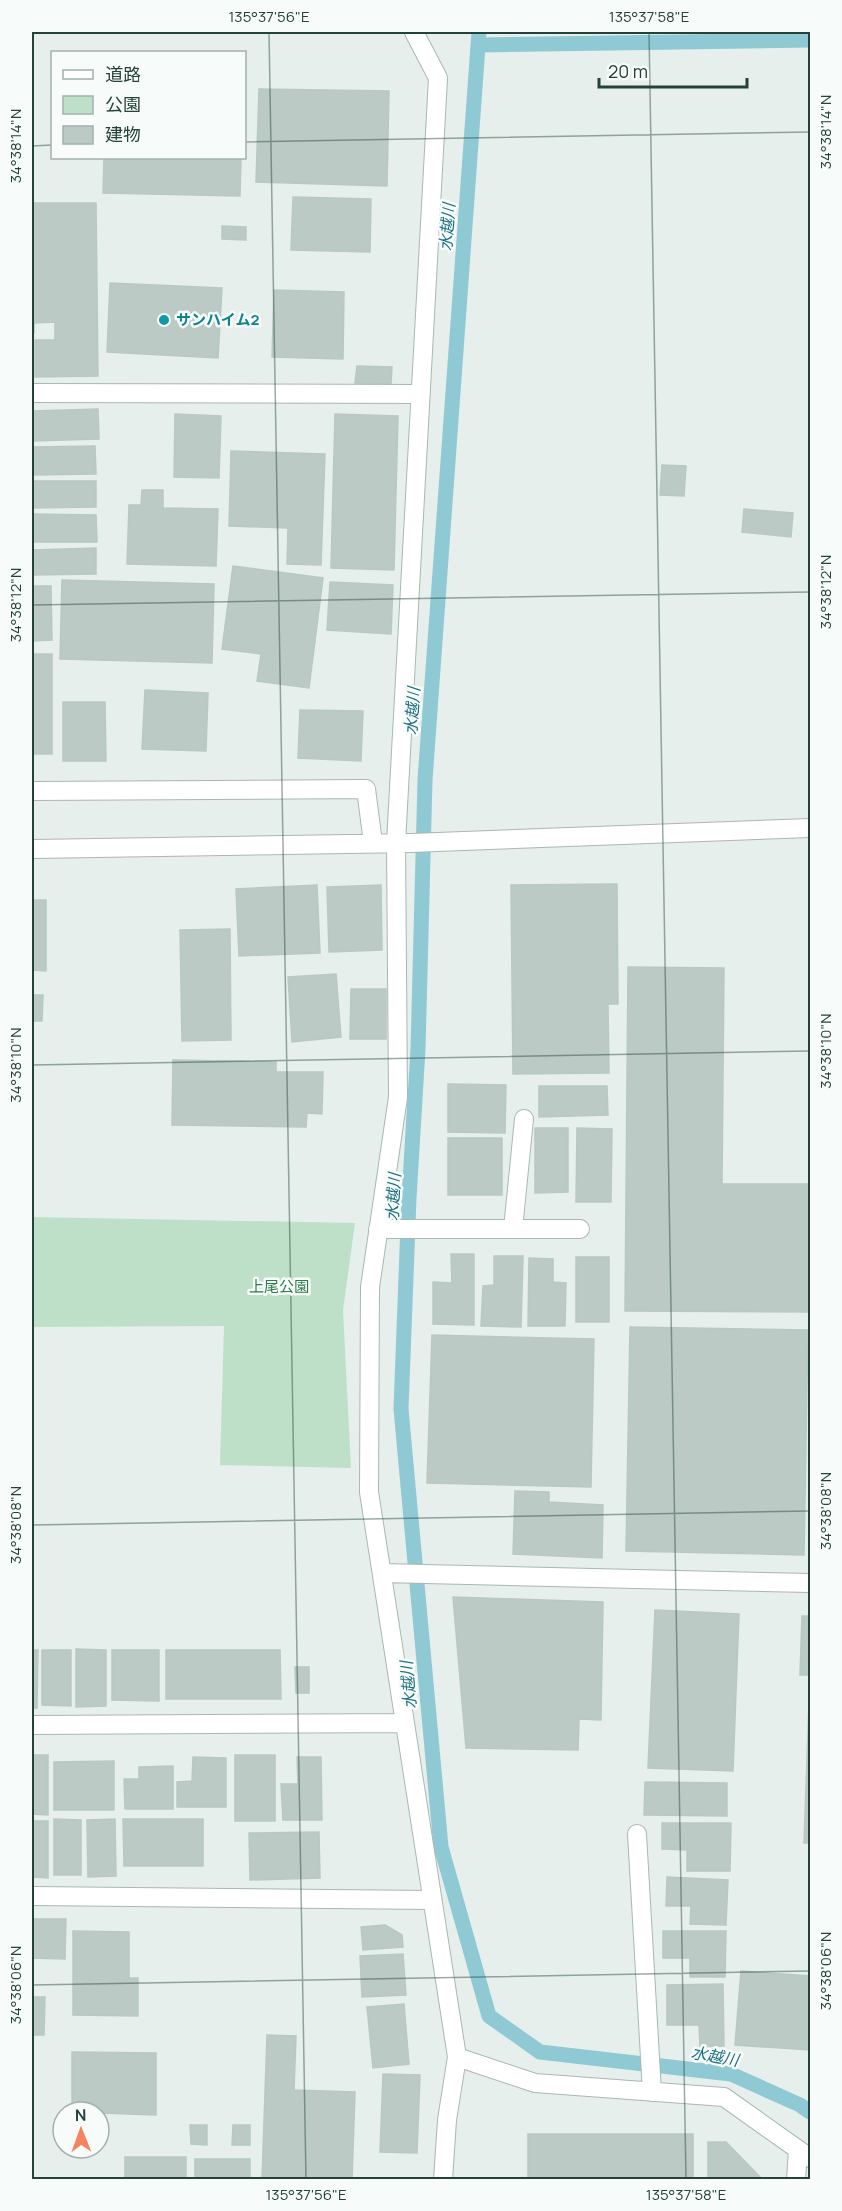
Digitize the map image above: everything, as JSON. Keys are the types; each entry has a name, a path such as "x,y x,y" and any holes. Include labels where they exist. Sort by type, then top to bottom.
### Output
{"street":[{"path":"414,32 438,78 421,394 403,843 398,1097 370,1287 369,1492 456,2057 447,2120 443,2180"},
{"path":"32,393 421,394"},
{"path":"32,791 366,789 373,843"},
{"path":"32,849 403,843 810,828"},
{"path":"513,1229 524,1119"},
{"path":"378,1229 579,1228"},
{"path":"382,1573 810,1583"},
{"path":"32,1725 405,1723"},
{"path":"637,1834 652,2084"},
{"path":"32,1896 432,1900"},
{"path":"456,2057 535,2082 652,2084 724,2097 804,2154 796,2180"}],"green space":[{"name":"上尾公園","path":"32,1217 355,1223 343,1310 351,1468 220,1465 224,1326 32,1327"}],"building":[{"path":"259,89 389,91 387,186 256,182"},
{"path":"104,159 241,159 240,196 103,193"},
{"path":"293,197 371,199 370,252 291,250"},
{"path":"32,203 96,203 98,376 35,377 35,340 55,340 55,322 34,323 34,333 32,333"},
{"path":"222,226 246,227 246,240 222,239"},
{"name":"サンハイム2","path":"110,283 222,288 218,358 107,352"},
{"path":"274,290 344,292 343,359 272,357"},
{"path":"357,366 392,367 391,384 355,383"},
{"path":"98,409 99,439 32,441 32,411"},
{"path":"175,414 221,416 219,478 174,477"},
{"path":"335,414 398,416 394,570 331,568"},
{"path":"95,446 96,474 32,475 32,447"},
{"path":"231,451 325,454 321,565 287,564 288,528 229,526"},
{"path":"662,465 686,466 684,496 660,495"},
{"path":"32,481 96,481 96,507 32,508"},
{"path":"142,490 163,490 163,508 218,509 216,566 127,564 129,505 141,505"},
{"path":"744,509 793,513 791,537 742,532"},
{"path":"32,514 96,515 97,542 32,542"},
{"path":"96,548 96,574 32,575 32,550"},
{"path":"233,566 323,578 309,688 257,681 261,654 222,649"},
{"path":"62,580 214,584 212,663 60,659"},
{"path":"330,582 393,585 391,634 327,630"},
{"path":"32,586 51,586 52,640 32,641"},
{"path":"32,654 52,654 52,754 32,754"},
{"path":"145,690 208,693 206,751 142,749"},
{"path":"63,702 105,702 106,761 63,761"},
{"path":"300,710 363,711 361,761 298,758"},
{"path":"617,884 618,1004 608,1004 609,1073 513,1074 511,885"},
{"path":"317,885 320,953 239,956 236,889"},
{"path":"381,885 382,950 329,952 327,887"},
{"path":"32,900 46,900 46,971 32,970"},
{"path":"230,929 231,1040 182,1041 180,930"},
{"path":"628,967 724,968 722,1184 810,1184 810,1312 625,1311"},
{"path":"336,974 341,1037 292,1042 288,977"},
{"path":"351,989 386,989 386,1039 350,1039"},
{"path":"32,995 43,995 42,1021 32,1021"},
{"path":"173,1060 276,1062 276,1072 323,1072 322,1114 307,1113 306,1127 172,1125"},
{"path":"448,1084 506,1085 505,1133 448,1132"},
{"path":"539,1086 607,1086 608,1115 539,1117"},
{"path":"535,1128 568,1128 568,1192 535,1193"},
{"path":"577,1128 612,1129 611,1202 576,1202"},
{"path":"448,1138 502,1138 502,1195 448,1195"},
{"path":"451,1254 474,1254 474,1325 433,1324 433,1282 452,1283"},
{"path":"494,1256 523,1256 521,1327 481,1326 483,1286 494,1285"},
{"path":"576,1257 609,1257 609,1322 576,1322"},
{"path":"529,1258 553,1259 553,1282 566,1283 565,1326 528,1326"},
{"path":"630,1327 808,1330 804,1555 626,1551"},
{"path":"432,1335 594,1339 591,1487 427,1483"},
{"path":"515,1491 549,1492 549,1502 603,1505 602,1558 513,1554"},
{"path":"453,1597 603,1602 601,1720 579,1719 578,1750 466,1748"},
{"path":"655,1610 739,1614 733,1771 648,1768"},
{"path":"802,1616 810,1616 810,1675 800,1675"},
{"path":"76,1649 106,1650 106,1706 76,1707"},
{"path":"32,1650 38,1650 37,1708 32,1708"},
{"path":"42,1650 71,1650 71,1706 42,1705"},
{"path":"112,1650 159,1650 159,1701 112,1700"},
{"path":"166,1650 280,1650 281,1699 166,1699"},
{"path":"295,1667 309,1667 309,1693 296,1693"},
{"path":"810,1675 810,1843 804,1843"},
{"path":"32,1755 48,1755 48,1815 32,1814"},
{"path":"235,1755 275,1755 275,1821 235,1821"},
{"path":"193,1757 226,1758 226,1807 177,1807 177,1782 192,1781"},
{"path":"297,1757 321,1757 322,1820 283,1820 281,1784 298,1784"},
{"path":"114,1761 114,1810 54,1810 54,1762"},
{"path":"173,1766 173,1809 125,1809 124,1779 139,1779 139,1767"},
{"path":"645,1782 727,1783 727,1816 644,1815"},
{"path":"54,1819 81,1820 81,1875 54,1875"},
{"path":"115,1819 116,1876 88,1877 87,1820"},
{"path":"123,1819 203,1819 203,1866 124,1866"},
{"path":"32,1821 48,1821 48,1878 32,1877"},
{"path":"662,1823 731,1823 730,1871 687,1871 687,1850 662,1849"},
{"path":"319,1832 320,1878 250,1880 249,1833"},
{"path":"667,1877 728,1880 726,1925 690,1924 691,1906 666,1906"},
{"path":"32,1919 66,1919 65,1959 32,1958"},
{"path":"385,1925 402,1935 403,1947 363,1950 361,1927"},
{"path":"73,1931 129,1932 129,1978 138,1978 138,2016 73,2015"},
{"path":"663,1931 726,1931 725,1977 690,1977 690,1958 663,1958"},
{"path":"403,1954 406,1995 362,1997 360,1956"},
{"path":"741,1971 810,1976 810,2050 735,2045"},
{"path":"723,1984 724,2046 700,2047 699,2025 667,2025 667,1985"},
{"path":"32,1997 45,1997 44,2035 32,2035"},
{"path":"404,2004 409,2064 373,2068 367,2007"},
{"path":"267,2035 296,2036 294,2090 355,2092 352,2180 262,2180"},
{"path":"72,2052 156,2053 156,2115 111,2113 111,2100 72,2100"},
{"path":"383,2074 420,2075 417,2153 380,2152"},
{"path":"190,2125 207,2125 207,2145 191,2144"},
{"path":"233,2125 250,2125 250,2145 232,2145"},
{"path":"528,2134 693,2134 693,2180 528,2180"},
{"path":"708,2142 726,2142 763,2180 708,2180"},
{"path":"125,2157 186,2157 186,2180 125,2180"},
{"path":"195,2159 250,2159 250,2180 195,2180"}],"waterway":[{"name":"水越川","path":"479,32 425,780 418,1049 409,1198 401,1409 441,1847 489,2016 540,2052 731,2074 800,2105 810,2112"},
{"path":"480,45 810,40"}],"place":[{"name":"サンハイム2","path":"164,320"}]}
